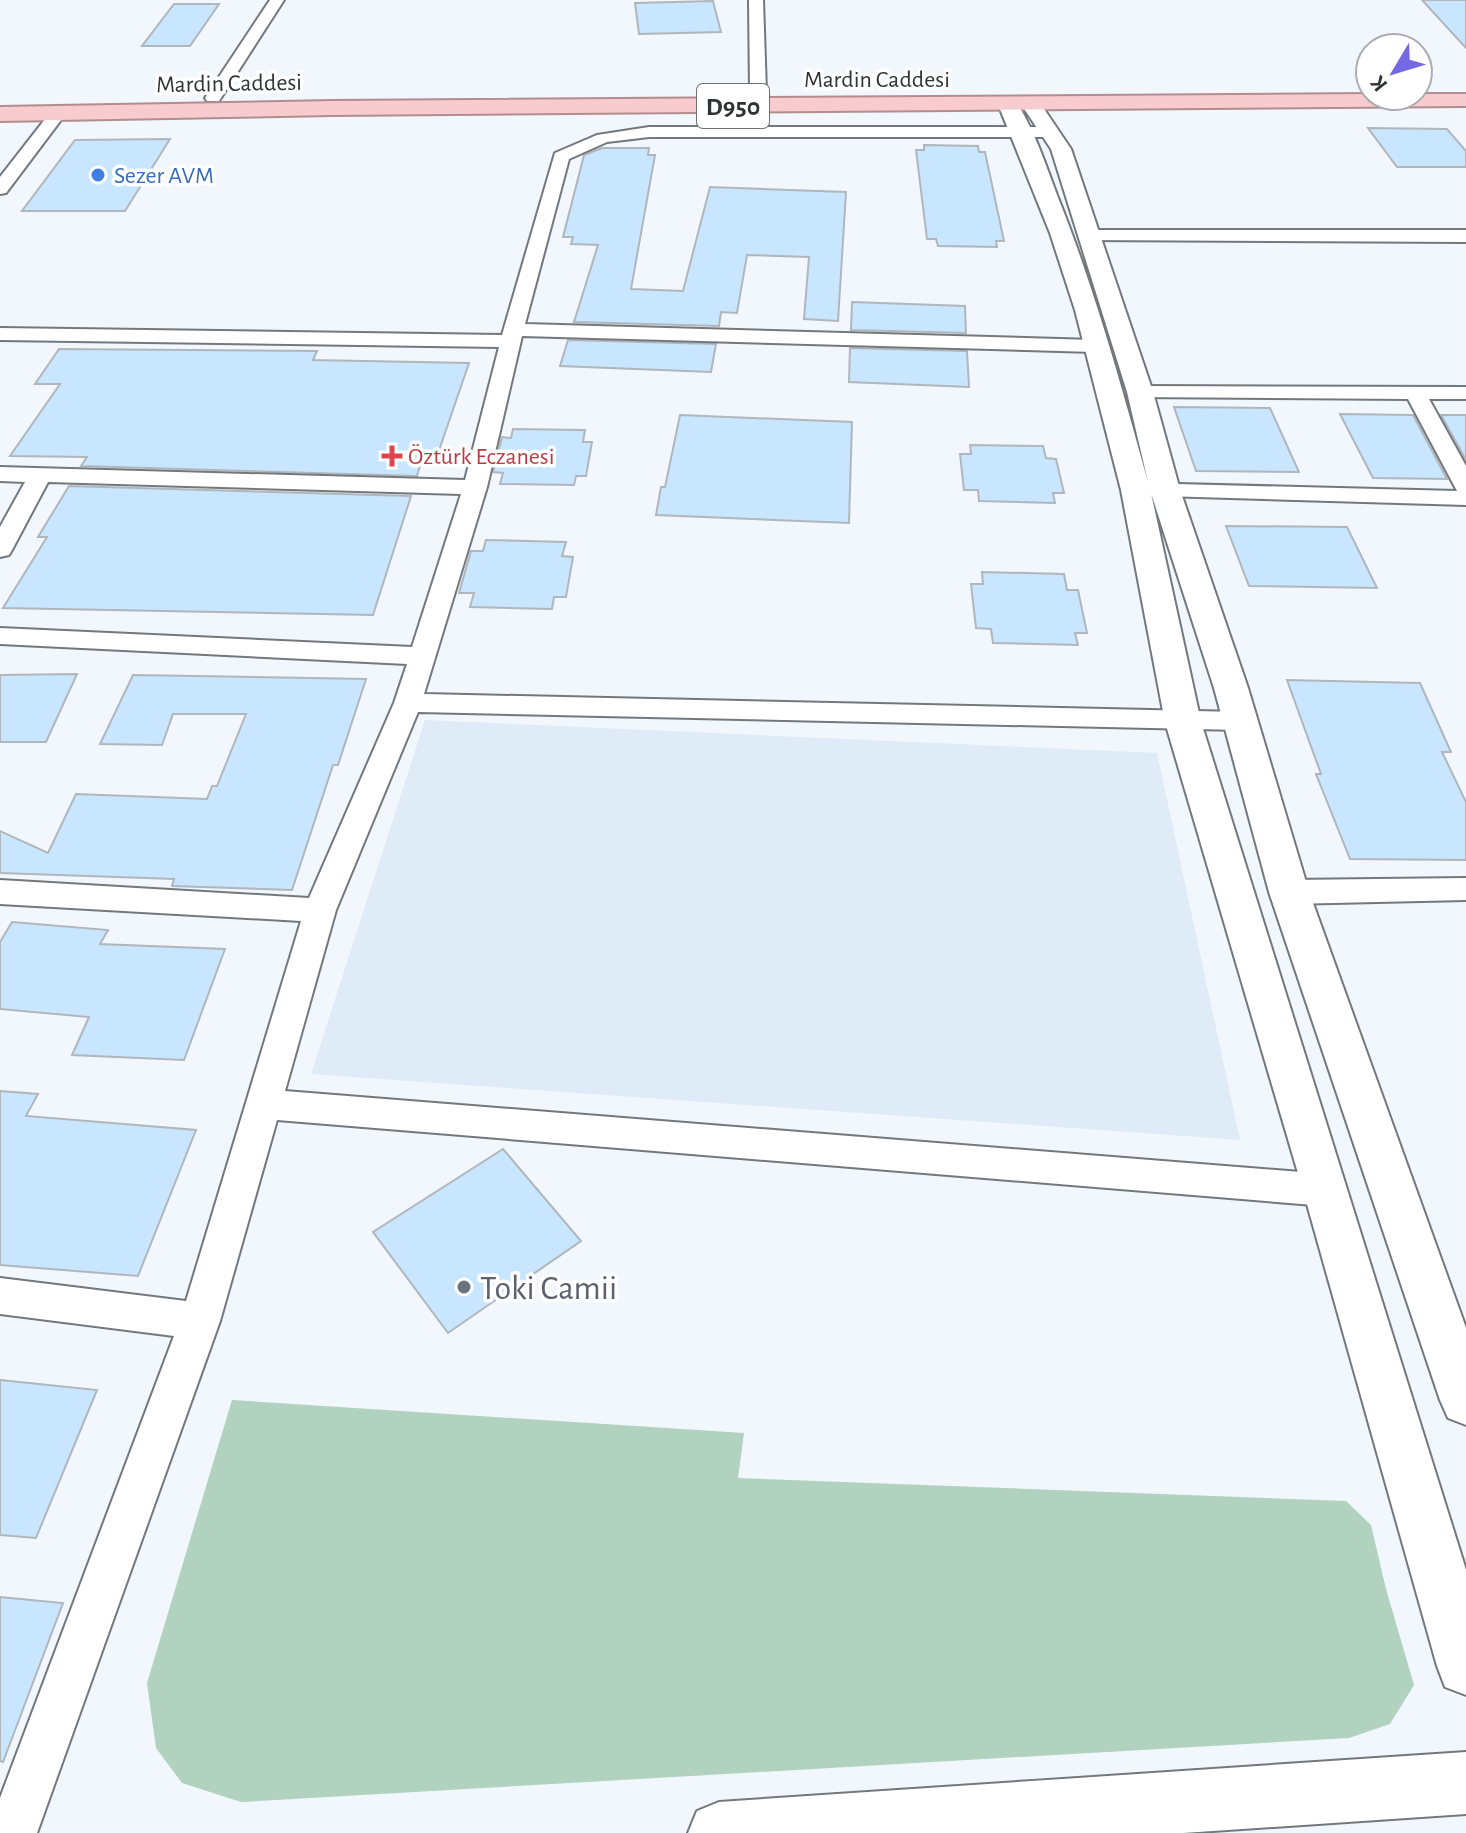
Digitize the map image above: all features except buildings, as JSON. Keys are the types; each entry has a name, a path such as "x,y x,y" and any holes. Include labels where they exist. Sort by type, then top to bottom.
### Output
{"highway":[{"path":"1434,81 1466,80"},
{"name":"Mardin Caddesi","path":"0,100 1354,84"},
{"name":"Mardin Caddesi","path":"0,114 1028,118 1466,100"}],"street":[{"path":"213,98 277,0"},
{"path":"756,0 758,92"},
{"path":"0,189 59,112"},
{"path":"1028,118 1087,310 1094,346 1240,721 1289,892 1466,1400"},
{"path":"12,1833 200,1321 320,910 408,703 475,487 512,335 561,157 581,144 614,134 1028,118 1061,149 1140,392 1150,490 1183,722 1326,1190 1466,1666"},
{"path":"1089,236 1466,236"},
{"path":"0,334 512,335 1094,346"},
{"path":"1140,392 1466,393"},
{"path":"1415,393 1466,487"},
{"path":"0,474 475,487"},
{"path":"0,550 40,475"},
{"path":"1150,490 1466,498"},
{"path":"0,636 421,656"},
{"path":"408,703 1240,721"},
{"path":"1289,892 1466,889"},
{"path":"0,892 320,910"},
{"path":"264,1104 1326,1190"},
{"path":"0,1296 200,1321"},
{"path":"719,1833 1466,1783"}],"shaded area":[{"path":"425,720 1157,753 1240,1140 311,1074"}],"green space":[{"path":"232,1400 744,1433 738,1478 1346,1501 1371,1525 1414,1685 1390,1724 1349,1738 241,1802 182,1783 156,1748 147,1683"}],"place":[{"name":"Sezer AVM","path":"98,175"},
{"name":"Öztürk Eczanesi","path":"392,456"},
{"name":"Toki Camii","path":"464,1287"}]}
